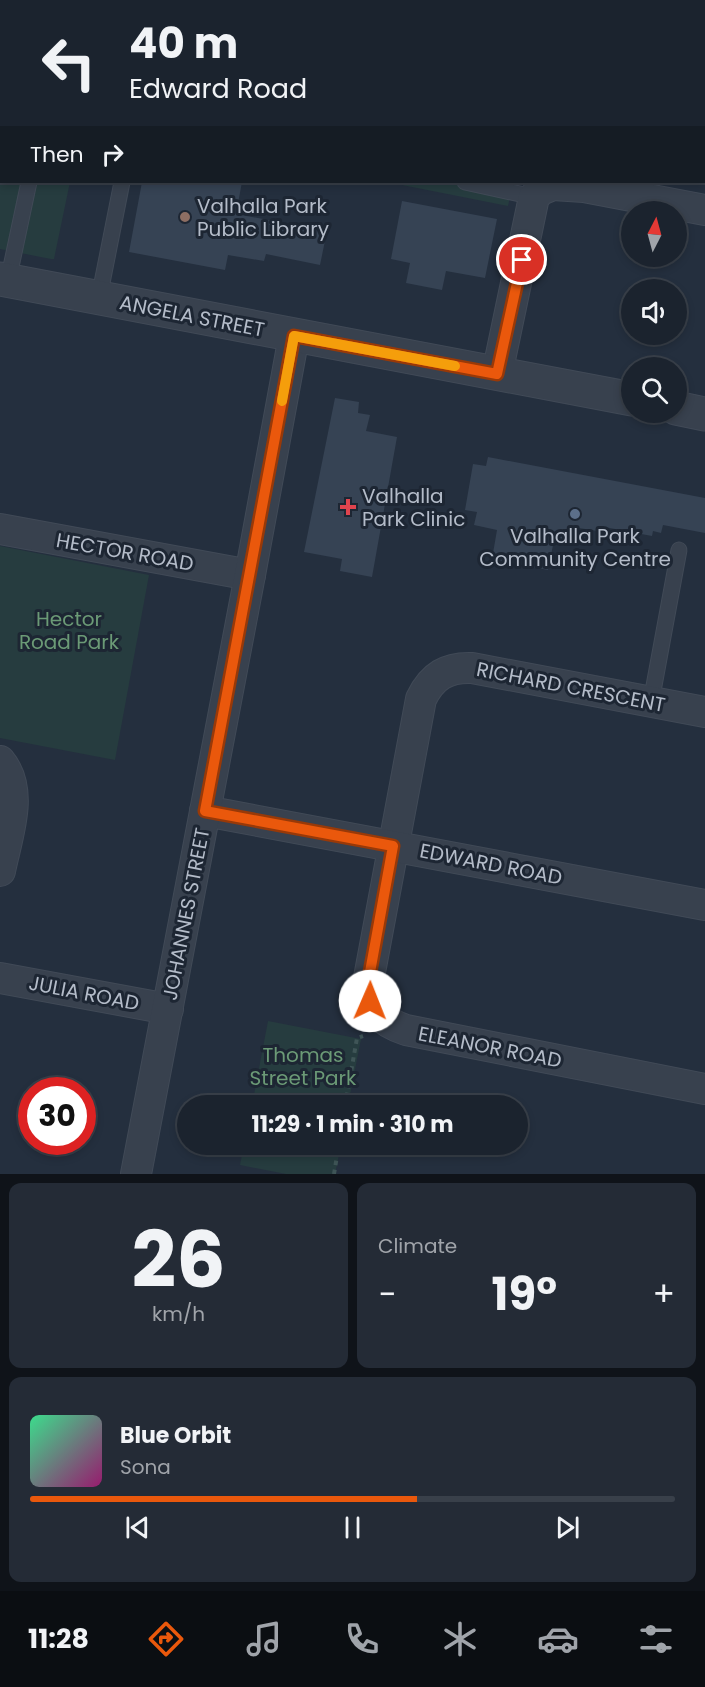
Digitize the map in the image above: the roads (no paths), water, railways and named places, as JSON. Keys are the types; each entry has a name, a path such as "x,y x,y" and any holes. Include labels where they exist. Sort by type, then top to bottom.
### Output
{"street":[{"path":"497,374 534,197 541,190 553,184 580,184 705,210"},
{"name":"ANGELA STREET","path":"4,280 621,397"},
{"name":"JOHANNES STREET","path":"137,1174 294,336"},
{"path":"687,410 705,414"},
{"name":"HECTOR ROAD","path":"0,529 250,575"},
{"name":"RICHARD CRESCENT","path":"393,846 421,699 428,686 444,672 458,668 472,668 705,712"},
{"path":"0,871 14,800 14,791 4,765"},
{"name":"EDWARD ROAD","path":"205,811 705,905"},
{"name":"ELEANOR ROAD","path":"393,846 368,983 370,1001 377,1013 390,1025 705,1089"},
{"name":"JULIA ROAD","path":"0,978 168,1009"}],"lane":[{"path":"4,280 28,183"},
{"path":"99,298 122,183"},
{"path":"470,183 534,197"},
{"path":"651,702 679,550"}],"place":[{"name":"Valhalla Park Public Library","path":"185,217"},
{"name":"Valhalla Park Clinic","path":"348,507"},
{"name":"Valhalla Park Community Centre","path":"575,514"}],"park label":[{"name":"Hector Road Park","path":"69,630"},
{"name":"Thomas Street Park","path":"303,1066"}]}
